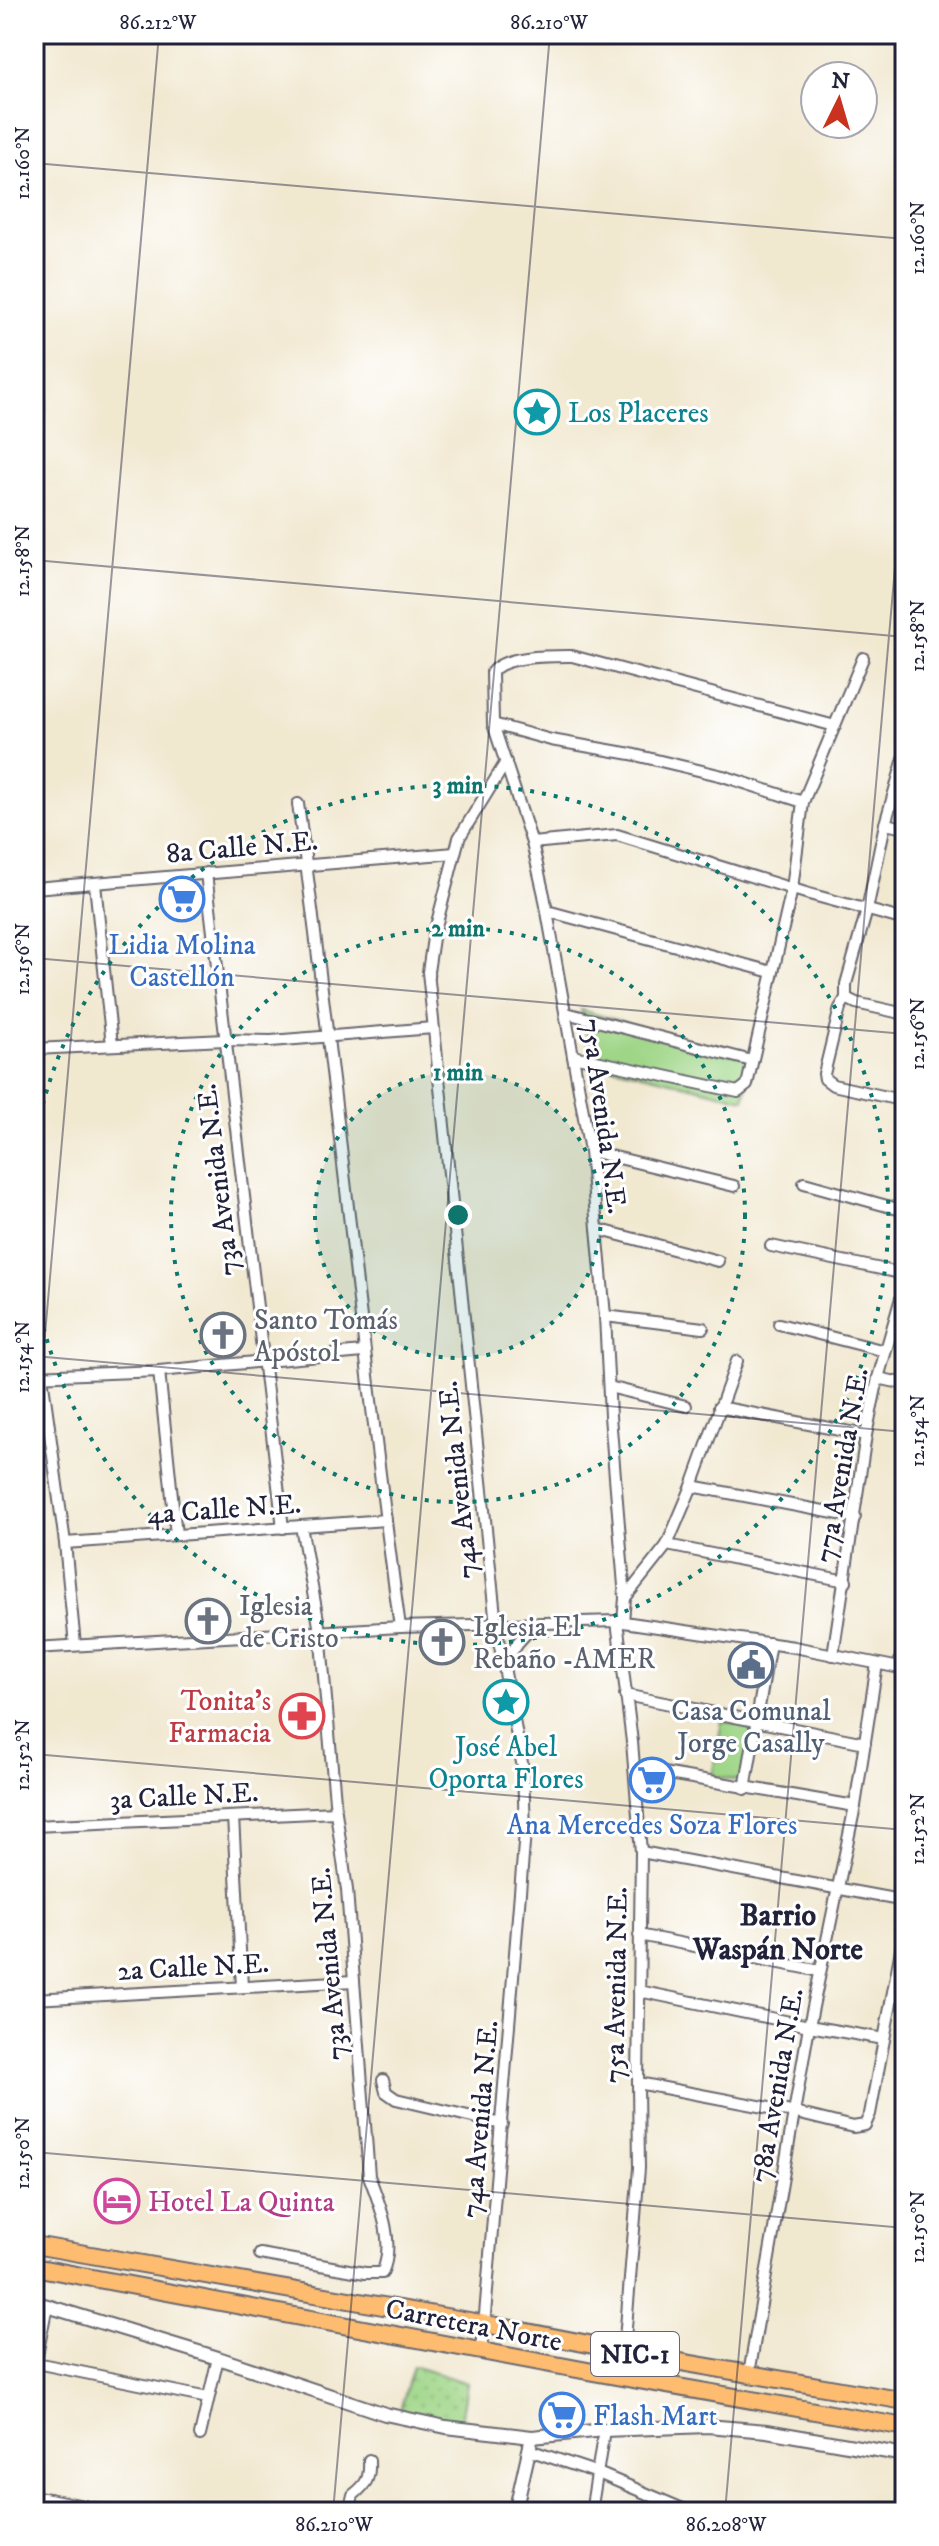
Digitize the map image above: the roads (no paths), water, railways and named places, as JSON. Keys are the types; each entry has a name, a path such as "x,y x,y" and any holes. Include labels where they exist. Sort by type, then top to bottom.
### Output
{"highway":[{"name":"Carretera Norte","path":"34,2245 905,2401"},
{"name":"Carretera Norte","path":"34,2267 418,2340 905,2427"}],"street":[{"name":"75a Avenida N.E.","path":"624,2352 639,2168 641,1852 620,1621 624,1595 605,1316 590,1151 566,1013 532,843 493,724 490,683 496,667 542,657 572,656 835,726"},
{"path":"573,1056 738,1092 747,1085 792,889 803,802 863,658"},
{"path":"493,724 551,740 631,754 723,776 803,802"},
{"path":"905,755 846,984 846,998 840,1008 824,1074 833,1085 905,1101"},
{"name":"74a Avenida N.E.","path":"482,2351 525,1832 523,1768 496,1625 428,972 433,938 459,838 506,762"},
{"path":"298,804 329,1038 363,1352 400,1627"},
{"path":"885,824 905,828"},
{"path":"532,843 617,835 905,920"},
{"name":"8a Calle N.E.","path":"34,888 455,853"},
{"name":"73a Avenida N.E.","path":"206,873 283,1528"},
{"path":"95,884 112,1045"},
{"path":"547,911 772,972"},
{"path":"846,998 905,1014"},
{"path":"566,1013 752,1061"},
{"path":"34,1049 329,1038 433,1028"},
{"path":"590,1151 734,1186"},
{"path":"804,1183 905,1211"},
{"path":"597,1229 718,1261"},
{"path":"771,1246 905,1274"},
{"name":"77a Avenida N.E.","path":"833,1655 866,1435 878,1378 905,1284"},
{"path":"605,1316 703,1328"},
{"path":"779,1324 885,1351"},
{"path":"75,1645 65,1543 38,1376 159,1371 363,1352"},
{"path":"624,1595 667,1545 737,1361"},
{"path":"159,1371 176,1535"},
{"path":"878,1378 905,1384"},
{"path":"609,1387 686,1406"},
{"path":"719,1407 866,1435"},
{"path":"692,1486 855,1517"},
{"name":"4a Calle N.E.","path":"65,1543 386,1520"},
{"name":"73a Avenida N.E.","path":"260,2254 365,2273 382,2273 387,2262 384,2216 369,2176 347,1890 336,1812 320,1631 301,1526"},
{"path":"667,1545 846,1581"},
{"path":"34,1648 400,1627 620,1621 770,1643 902,1668 905,1635"},
{"path":"504,1666 512,1647 538,1623"},
{"path":"745,1789 770,1643"},
{"name":"78a Avenida N.E.","path":"749,2374 809,2026 855,1806 877,1664"},
{"path":"625,1695 865,1743"},
{"path":"634,1768 855,1806"},
{"name":"3a Calle N.E.","path":"34,1826 336,1812"},
{"path":"233,1817 242,1987"},
{"path":"641,1852 905,1901"},
{"path":"638,2083 853,2127 865,2125 870,2114 905,1928"},
{"path":"639,1935 820,1971"},
{"name":"2a Calle N.E.","path":"34,1999 354,1981"},
{"path":"639,1991 884,2039"},
{"path":"383,2080 386,2092 396,2099 502,2124"},
{"path":"208,2398 35,2367 41,2304 389,2415 530,2444 690,2512"},
{"path":"200,2435 218,2358"},
{"path":"530,2444 604,2430 707,2426 767,2431 905,2455"},
{"path":"591,2512 604,2430"},
{"path":"515,2512 530,2444"},
{"path":"349,2512 353,2495 366,2485 369,2478 369,2460"},
{"path":"34,2496 114,2512"}],"place":[{"name":"Los Placeres","path":"537,412"},
{"name":"Lidia Molina Castellón","path":"182,899"},
{"name":"Santo Tomás Apóstol","path":"223,1335"},
{"name":"Iglesia de Cristo","path":"208,1621"},
{"name":"Iglesia El Rebaño -AMER","path":"442,1642"},
{"name":"Casa Comunal Jorge Casally","path":"751,1665"},
{"name":"José Abel Oporta Flores","path":"506,1702"},
{"name":"Tonita's Farmacia","path":"302,1716"},
{"name":"Ana Mercedes Soza Flores","path":"652,1780"},
{"name":"Hotel La Quinta","path":"117,2201"},
{"name":"Flash Mart","path":"562,2415"}],"district":[{"name":"Barrio Waspán Norte","path":"778,1932"}]}
